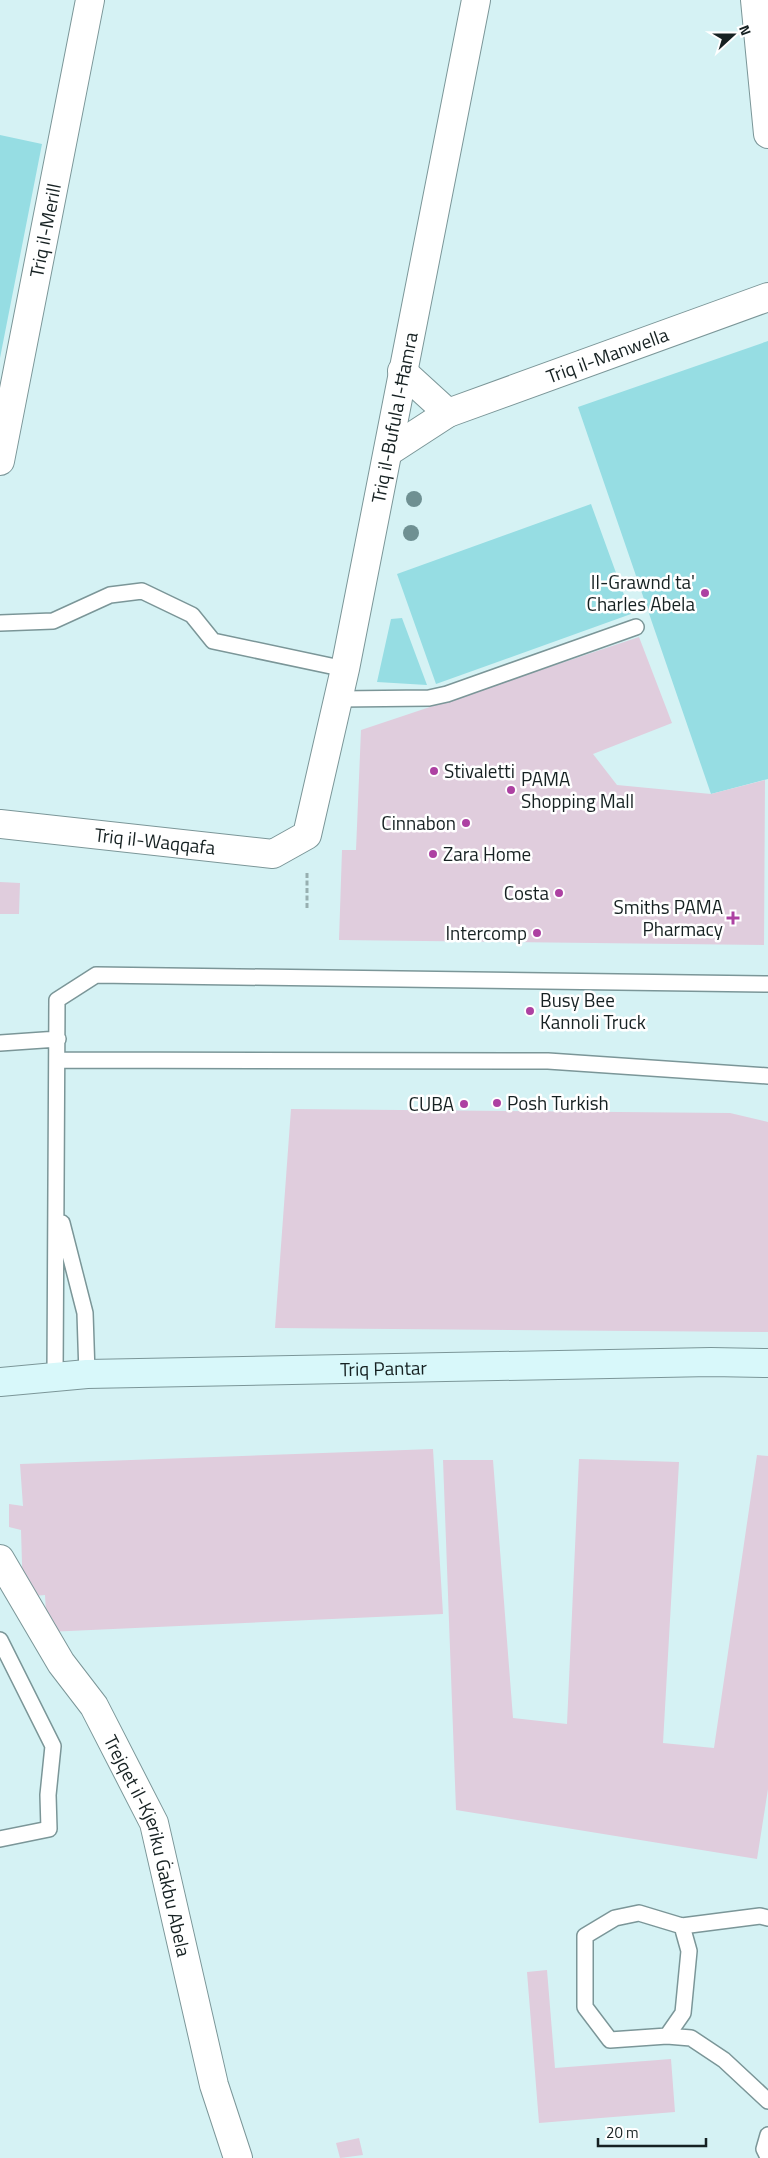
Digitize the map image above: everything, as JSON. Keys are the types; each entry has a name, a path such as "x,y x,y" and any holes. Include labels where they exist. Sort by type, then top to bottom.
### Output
{"main road":[{"name":"Triq Pantar","path":"0,1382 88,1374 701,1362 768,1363"}],"street":[{"name":"Triq il-Merill","path":"0,461 90,0"},
{"name":"Triq il-Bufula l-Ħamra","path":"306,835 339,699 476,0"},
{"path":"755,0 768,134"},
{"name":"Triq il-Manwella","path":"388,452 448,413 768,297"},
{"path":"402,371 448,413"},
{"name":"Triq il-Waqqafa","path":"0,824 272,854 306,835"},
{"name":"Trejqet il-Kjeriku Ġakbu Abela","path":"0,1559 61,1662 94,1706 154,1824 214,2084 238,2158"}],"lane":[{"path":"0,623 53,621 110,595 142,591 192,615 213,641 345,668"},
{"path":"339,699 429,698 438,696 636,627"},
{"path":"55,1376 57,1000 96,975 768,984"},
{"path":"0,1043 58,1038"},
{"path":"57,1060 548,1061 768,1076"},
{"path":"57,1202 85,1313 88,1374"},
{"path":"0,1640 54,1746 48,1795 49,1829 0,1839"},
{"path":"768,1918 760,1916 682,1926 639,1913 615,1918 585,1936 585,2007 610,2040 667,2036 691,2038 724,2060 768,2101"},
{"path":"667,2036 683,2013 689,1952 682,1926"},
{"path":"768,2135 764,2149 768,2156"}],"shaded area":[{"path":"0,135 42,144 0,358"},
{"name":"Il-Grawnd ta' Charles Abela","path":"768,341 768,779 711,794 578,407"},
{"path":"591,504 631,614 436,684 397,574"},
{"path":"402,618 427,685 377,682 391,619"}],"building":[{"name":"PAMA Shopping Mall","path":"639,637 672,723 593,754 617,785 711,794 765,780 764,945 339,940 342,850 356,850 361,730"},
{"path":"0,882 20,883 19,914 0,914"},
{"path":"291,1109 730,1113 768,1122 768,1332 275,1328"},
{"path":"433,1449 443,1614 47,1632 45,1595 23,1597 21,1530 9,1527 9,1504 23,1506 20,1464"},
{"path":"757,1455 768,1456 768,1789 757,1859 456,1810 443,1460 493,1460 513,1718 567,1724 579,1459 679,1462 663,1743 714,1748"},
{"path":"547,1970 555,2068 671,2059 675,2112 539,2123 527,1972"},
{"path":"359,2138 363,2155 340,2158 336,2143"}],"place":[{"name":"Il-Grawnd ta' Charles Abela","path":"705,593"},
{"name":"Stivaletti","path":"434,771"},
{"name":"PAMA Shopping Mall","path":"511,790"},
{"name":"Cinnabon","path":"466,823"},
{"name":"Zara Home","path":"433,854"},
{"name":"Costa","path":"559,893"},
{"name":"Smiths PAMA Pharmacy","path":"733,918"},
{"name":"Intercomp","path":"537,933"},
{"name":"Busy Bee Kannoli Truck","path":"530,1011"},
{"name":"Posh Turkish","path":"497,1103"},
{"name":"CUBA","path":"464,1104"}]}
